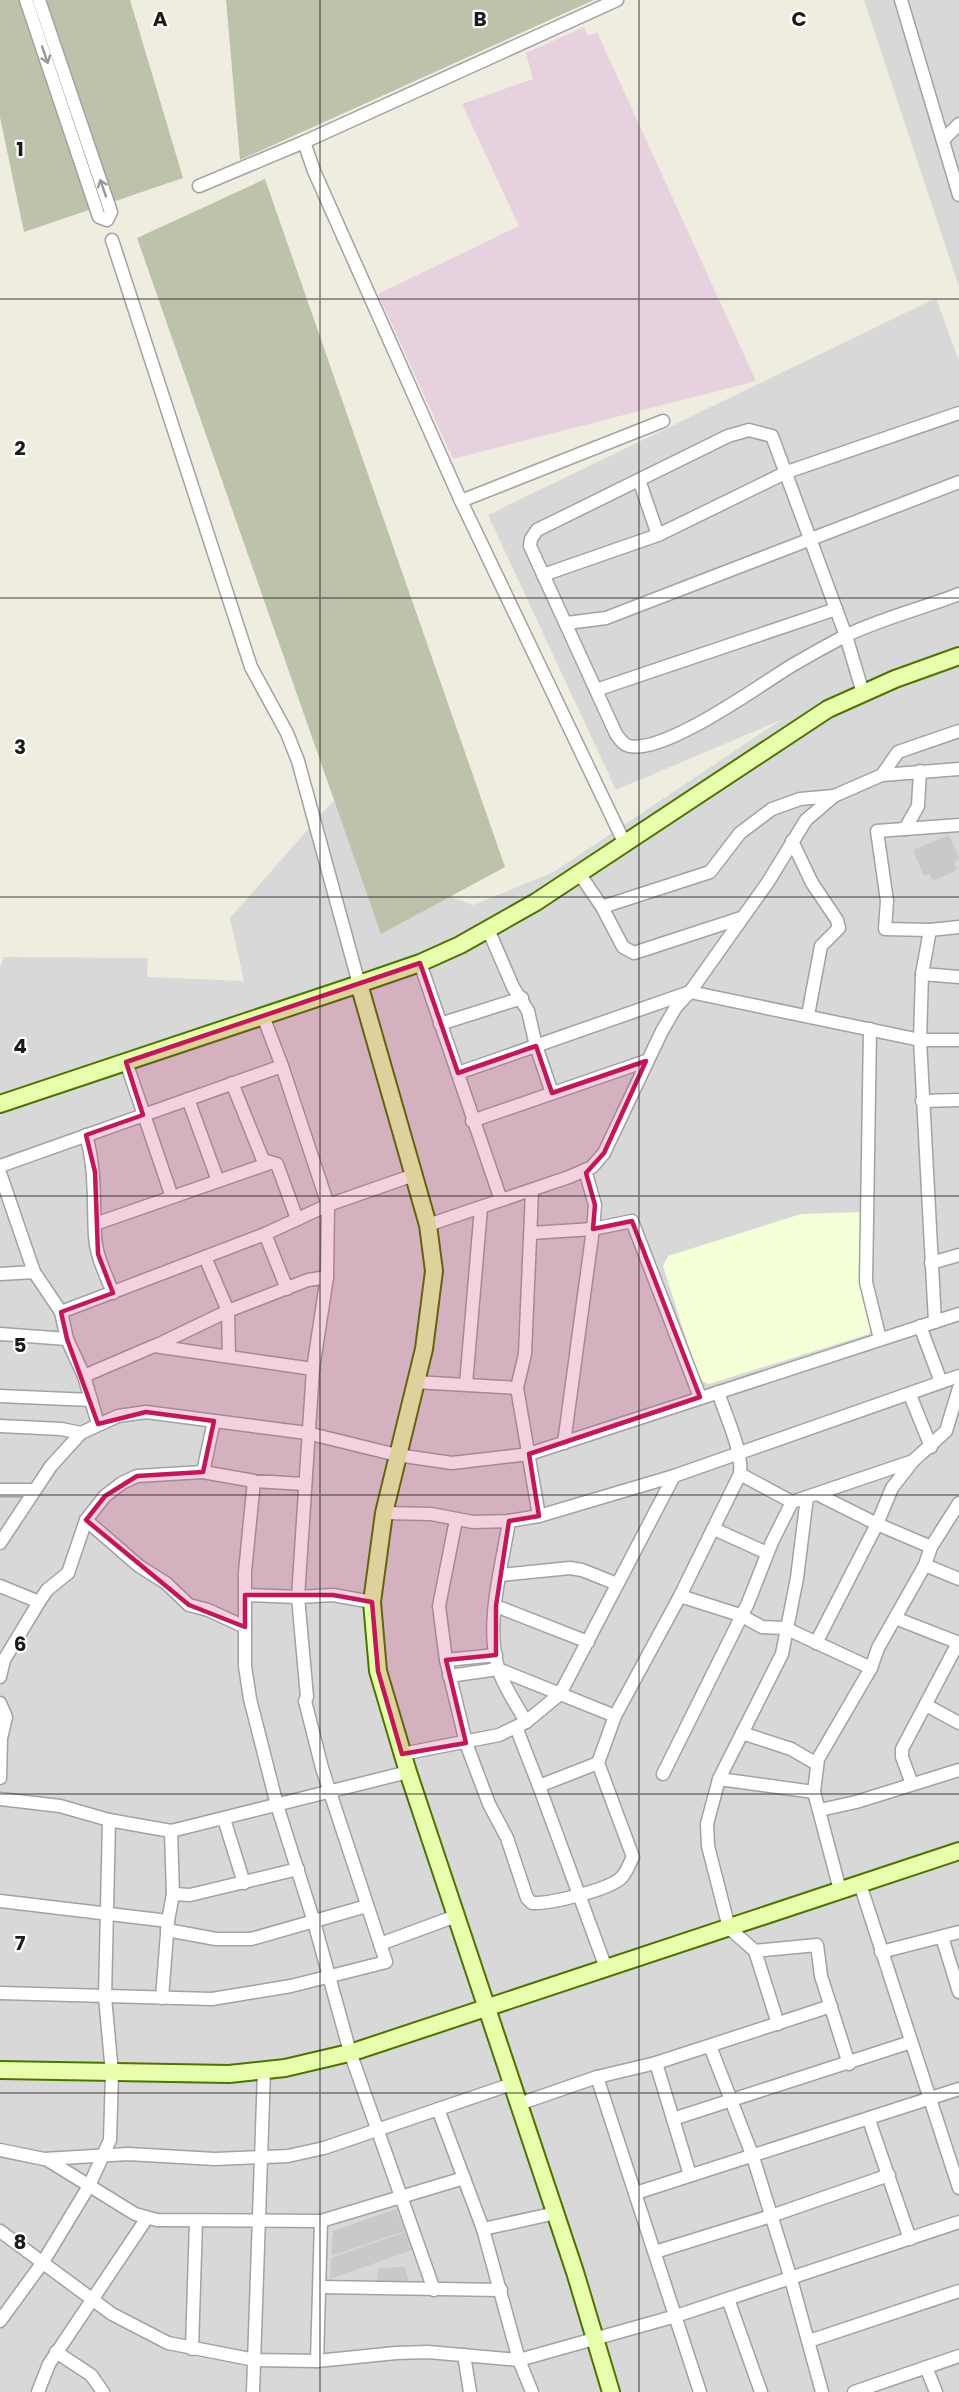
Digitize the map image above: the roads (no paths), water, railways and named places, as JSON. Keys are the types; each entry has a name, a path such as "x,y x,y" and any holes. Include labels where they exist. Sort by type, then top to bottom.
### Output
{"street":[{"path":"26,0 58,77 111,212 107,220 99,217 58,77 39,0"},
{"path":"199,186 304,142 617,0"},
{"path":"901,0 958,191"},
{"path":"943,140 959,124"},
{"path":"304,142 319,181 461,501 624,842"},
{"path":"112,240 251,667 287,733 298,761 428,1225 434,1271 424,1349 384,1513 372,1602 378,1671 402,1754 556,2213 611,2392"},
{"path":"543,574 658,534 787,472 959,413"},
{"path":"461,501 663,421"},
{"path":"863,693 846,636 772,436 749,430 728,436 537,530 531,539 530,546 621,742 638,746 665,738 727,709 789,668 846,636 959,594"},
{"path":"639,480 658,534"},
{"path":"567,623 606,618 959,482"},
{"path":"596,690 836,609"},
{"path":"0,1104 420,963 536,902 828,709 895,679 959,656"},
{"path":"882,775 898,752 959,731"},
{"path":"428,1225 532,1191 585,1170 604,1153 646,1061 676,1007 690,992 768,882 806,820 834,796 882,775 959,769"},
{"path":"905,829 918,806 920,771"},
{"path":"602,907 710,872 740,832 772,809 800,799 834,796"},
{"path":"959,825 877,831 886,901 885,929 930,930 959,927"},
{"path":"792,841 812,883 837,920 838,928 821,946 808,1015"},
{"path":"579,873 602,907 623,947 634,953 741,918"},
{"path":"488,929 513,987 522,998 528,1011 536,1046 552,1093"},
{"path":"930,930 922,974 920,1040 935,1322"},
{"path":"420,963 472,1121 501,1200"},
{"path":"922,974 959,977"},
{"path":"458,1073 690,992 920,1040 959,1040"},
{"path":"440,1024 522,998"},
{"path":"0,1993 162,1998 230,1997 330,1978 386,1963 331,1793 305,1701 307,1697 298,1597 307,1433 313,1369 327,1277 328,1205 263,1016"},
{"path":"870,1029 867,1282 880,1339"},
{"path":"472,1121 646,1061"},
{"path":"126,1062 172,1197"},
{"path":"0,1166 282,1066"},
{"path":"232,1083 263,1160 277,1164 282,1173 297,1219"},
{"path":"188,1099 218,1181"},
{"path":"922,1101 959,1100"},
{"path":"86,1135 95,1172 95,1224 98,1254 113,1293"},
{"path":"95,1224 270,1163"},
{"path":"564,1443 595,1205 585,1170"},
{"path":"0,1173 34,1272 61,1312 68,1339 84,1376 98,1424"},
{"path":"61,1312 265,1234 328,1205 414,1175"},
{"path":"532,1191 525,1354 517,1388 539,1516"},
{"path":"466,1384 481,1208"},
{"path":"531,1233 593,1229 632,1221 637,1228 700,1397"},
{"path":"265,1234 287,1289"},
{"path":"931,1263 959,1255"},
{"path":"205,1257 228,1311 229,1356"},
{"path":"0,1274 34,1272"},
{"path":"84,1376 228,1311 308,1280 327,1277"},
{"path":"0,1543 51,1466 81,1433 118,1416 146,1412 307,1433 397,1455 452,1463 529,1454 959,1314"},
{"path":"920,1326 941,1382"},
{"path":"0,1334 68,1339"},
{"path":"154,1346 313,1369"},
{"path":"384,1513 431,1514 456,1520 509,1521 539,1516 674,1476 795,1431 910,1395 959,1376"},
{"path":"415,1383 517,1388"},
{"path":"816,1643 877,1524 892,1488 913,1461 946,1431 959,1388"},
{"path":"456,1520 439,1606 449,1676 466,1743 489,1804 507,1839 527,1898 532,1903 538,1903 579,1895 619,1880 633,1857 598,1763 615,1716 680,1596 740,1474 737,1453 718,1392"},
{"path":"910,1395 931,1447"},
{"path":"0,1396 90,1400"},
{"path":"203,1472 214,1421"},
{"path":"0,1426 61,1429 81,1433"},
{"path":"740,1474 792,1502 913,1461"},
{"path":"0,1677 4,1660 39,1602 47,1590 68,1573 87,1520 105,1496 137,1476 203,1472 254,1481 304,1484"},
{"path":"402,1754 499,1735 521,1724 560,1694 674,1476"},
{"path":"254,1481 245,1595 245,1666 250,1699 277,1805 314,1922 350,2052 434,2290"},
{"path":"0,1490 34,1490"},
{"path":"812,1496 931,1547"},
{"path":"778,2024 755,1952 729,1928 708,1846 707,1824 719,1779 782,1654 785,1628 812,1496"},
{"path":"663,1774 740,1615 748,1603 767,1553 792,1502"},
{"path":"840,1890 814,1792 817,1764 823,1747 871,1668 895,1618 925,1565 931,1547 959,1503"},
{"path":"87,1520 139,1566 166,1583 189,1605 208,1610 246,1627"},
{"path":"509,1521 496,1606 498,1669 521,1724 539,1786 606,1968"},
{"path":"714,1529 767,1553"},
{"path":"925,1565 959,1580"},
{"path":"501,1575 570,1568 582,1569 617,1584"},
{"path":"0,1586 39,1602"},
{"path":"245,1595 298,1597 333,1595 372,1602"},
{"path":"680,1596 740,1615 762,1627 785,1628 871,1668"},
{"path":"496,1606 588,1641"},
{"path":"895,1618 958,1643 901,1753 912,1784"},
{"path":"446,1660 496,1655"},
{"path":"449,1676 498,1669 615,1716"},
{"path":"0,1703 6,1718 0,1738 0,1779"},
{"path":"926,1706 959,1723"},
{"path":"742,1732 791,1749 817,1764"},
{"path":"539,1786 598,1763"},
{"path":"820,1810 959,1770"},
{"path":"0,1799 60,1806 109,1820 171,1831 408,1772"},
{"path":"719,1779 814,1792"},
{"path":"224,1819 244,1883"},
{"path":"0,2321 3,2307 44,2262 89,2186 105,2156 110,2140 112,2073 105,1997 109,1820"},
{"path":"162,1998 167,1926 173,1894 171,1831"},
{"path":"0,2070 204,2075 264,2071 350,2052 959,1851"},
{"path":"173,1894 190,1895 298,1869"},
{"path":"860,1884 959,2188"},
{"path":"0,1901 106,1914 235,1940 314,1922 367,1906"},
{"path":"380,1944 456,1916"},
{"path":"881,1952 959,1932"},
{"path":"942,1937 959,1992"},
{"path":"755,1952 817,1945 821,1976 849,2064"},
{"path":"519,2104 597,2077 656,2063 831,2006"},
{"path":"673,2119 849,2064 911,2042"},
{"path":"710,2046 753,2157 791,2279 822,2392"},
{"path":"656,2063 690,2175"},
{"path":"253,2392 264,2071"},
{"path":"597,2077 700,2392"},
{"path":"0,2150 45,2158 128,2154 261,2158 307,2153 512,2084"},
{"path":"636,2193 869,2120 959,2089"},
{"path":"438,2109 483,2229 519,2360 532,2392"},
{"path":"869,2120 910,2239"},
{"path":"45,2158 126,2209 147,2218 196,2221 260,2219 321,2221 464,2178"},
{"path":"655,2252 771,2216 889,2175"},
{"path":"483,2229 556,2213"},
{"path":"38,2392 56,2352 91,2297 147,2218"},
{"path":"192,2349 196,2221"},
{"path":"317,2361 321,2287 321,2221"},
{"path":"0,2231 112,2314 168,2343 192,2349 255,2360 317,2361 396,2353 464,2355 519,2360 676,2316 959,2222"},
{"path":"321,2287 501,2290"},
{"path":"809,2341 959,2291"},
{"path":"728,2299 761,2392"},
{"path":"56,2352 91,2375 103,2392"},
{"path":"464,2355 470,2392"},
{"path":"854,2392 959,2356"},
{"path":"926,2367 936,2392"}]}
